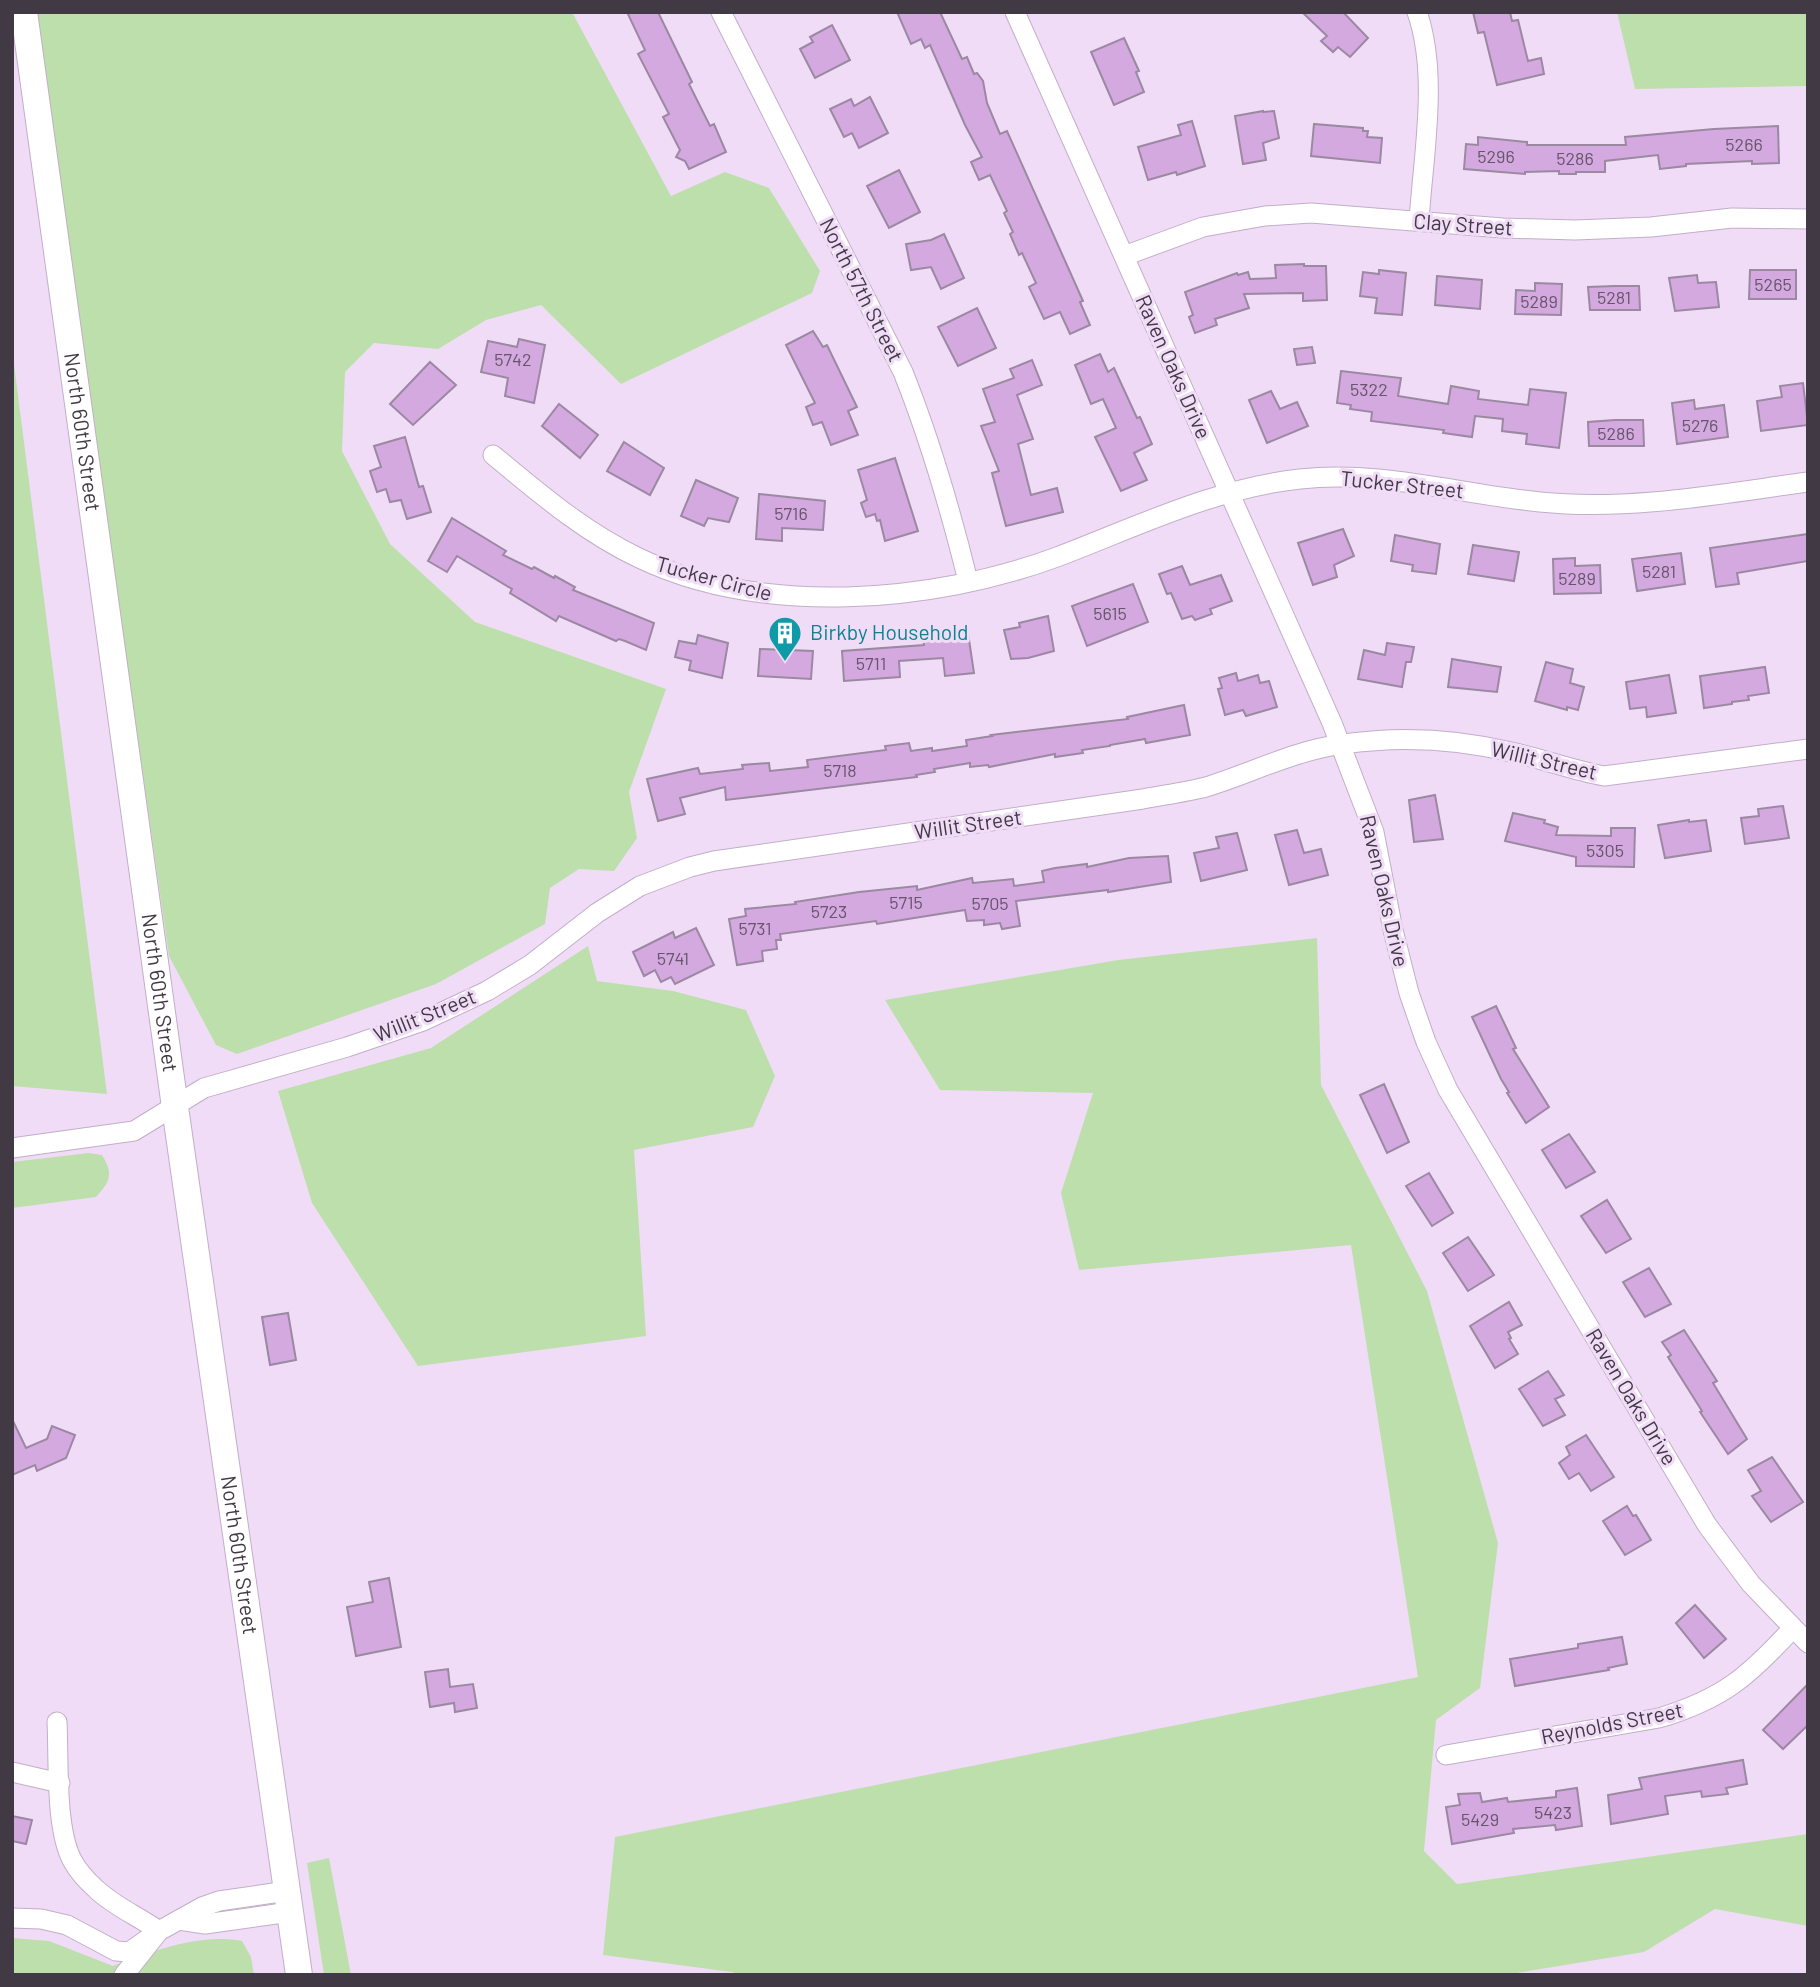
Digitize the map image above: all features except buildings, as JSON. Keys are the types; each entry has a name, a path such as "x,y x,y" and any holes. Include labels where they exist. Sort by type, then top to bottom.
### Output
{"main road":[{"name":"North 60th Street","path":"24,12 175,1107 299,1975"}],"street":[{"name":"North 57th Street","path":"721,12 903,372 943,483 968,581"},
{"name":"Raven Oaks Drive","path":"1015,12 1332,723 1374,832 1393,930 1409,993 1426,1042 1448,1090 1707,1525 1751,1584 1808,1643"},
{"path":"1417,12 1425,41 1429,77 1419,221"},
{"name":"Clay Street","path":"1124,256 1203,227 1265,216 1311,213 1503,229 1576,230 1651,228 1732,218 1808,219"},
{"name":"Tucker Circle","path":"493,455 561,511 590,531 638,558 687,576 745,591 808,598 881,595 968,581"},
{"name":"Tucker Street","path":"968,581 1053,558 1228,493 1301,478 1357,477 1399,480 1537,502 1616,505 1808,482"},
{"name":"Willit Street","path":"12,1148 134,1131 204,1088 347,1047 423,1021 459,1005 530,965 597,913 640,886 713,861 1143,799 1204,787 1339,744 1427,740 1462,742 1513,752 1573,771 1604,776 1808,749"},
{"name":"Reynolds Street","path":"1446,1755 1659,1718 1688,1710 1736,1684 1793,1628"},
{"path":"57,1722 66,1844 79,1872 118,1906 159,1931"},
{"path":"12,1772 60,1783"},
{"path":"12,1918 41,1919 67,1925 116,1951 129,1952 179,1920 205,1923 289,1901"},
{"path":"124,1975 159,1931"}],"green space":[{"path":"34,12 572,12 671,196 725,172 769,188 820,271 812,293 621,384 541,305 486,320 438,349 374,343 345,372 342,451 390,544 475,622 666,689 629,792 637,838 614,871 579,869 550,888 545,924 436,984 237,1054 216,1045 169,956"},
{"path":"1617,12 1808,12 1808,86 1635,89"},
{"path":"12,348 107,1094 12,1086"},
{"path":"1317,938 1321,1085 1427,1291 1498,1543 1480,1688 1436,1720 1424,1851 1457,1884 1808,1834 1808,1926 1715,1909 1644,1952 1504,1975 740,1975 603,1955 615,1837 1418,1677 1351,1245 1079,1270 1061,1193 1093,1093 940,1090 885,1000 1118,960"},
{"path":"588,946 597,981 673,991 746,1010 775,1076 753,1127 634,1150 646,1336 418,1366 312,1203 278,1091 431,1048"},
{"path":"89,1153 102,1155 109,1173 105,1186 96,1197 12,1208 12,1162"},
{"path":"329,1858 351,1975 324,1975 307,1863"},
{"path":"12,1938 49,1941 113,1966 160,1949 193,1941 242,1941 251,1957 254,1975 12,1975"}],"place":[{"name":"Birkby Household","path":"785,663"}]}
